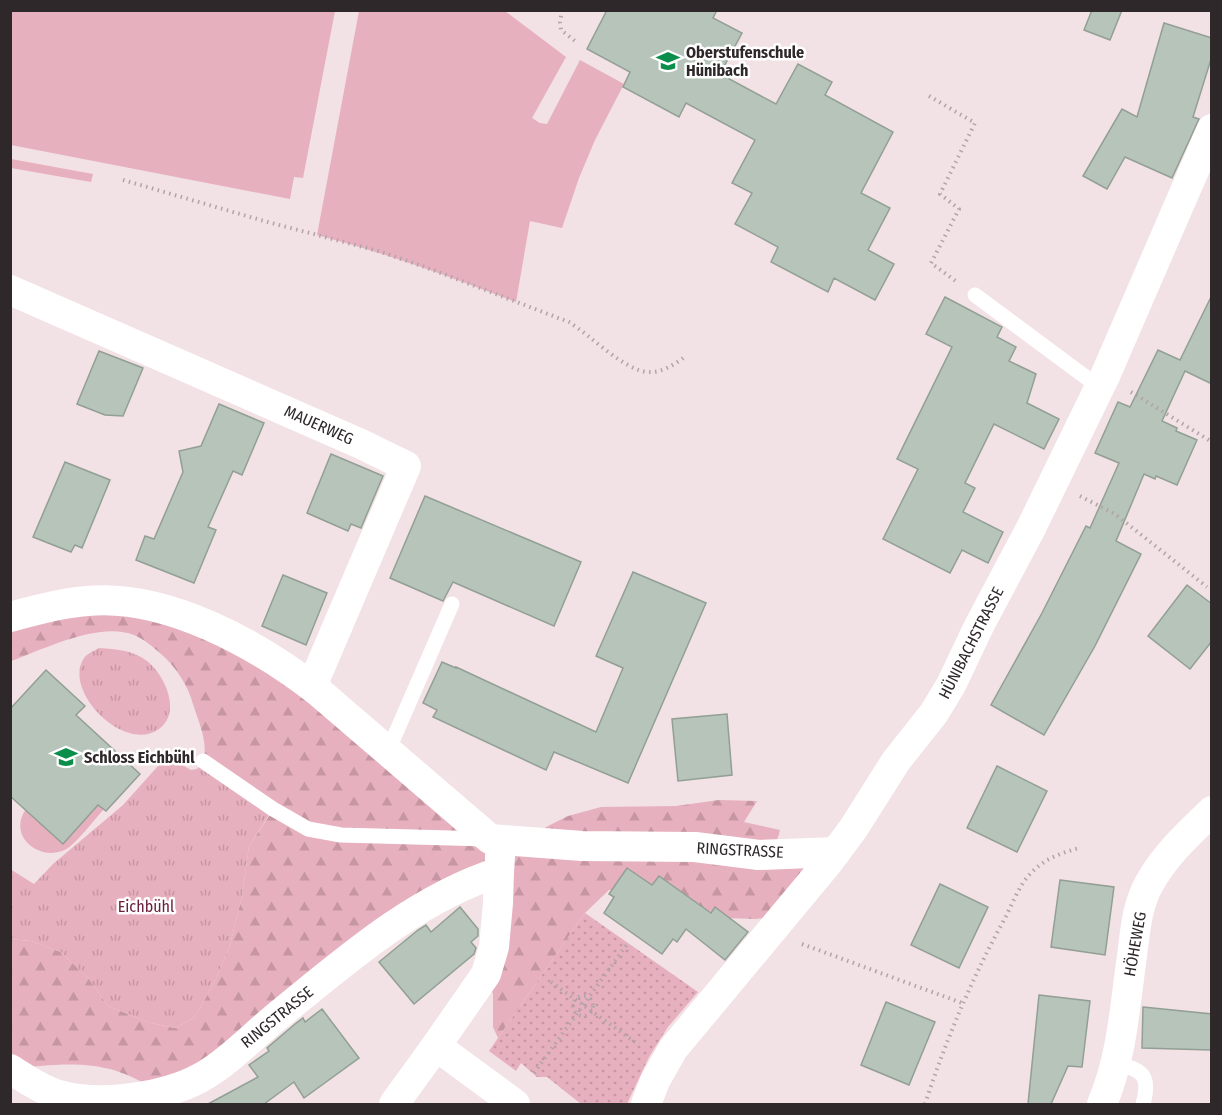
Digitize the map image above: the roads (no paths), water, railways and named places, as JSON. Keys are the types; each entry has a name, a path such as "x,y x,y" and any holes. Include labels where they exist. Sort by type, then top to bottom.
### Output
{"street":[{"name":"HÜNIBACHSTRASSE","path":"646,1104 655,1081 673,1049 836,852 896,761 936,711 1102,382 1212,129"},
{"name":"MAUERWEG","path":"10,290 361,444 406,466 312,687"},
{"path":"10,617 86,601 137,603 197,620 292,671 496,840 499,872 498,903 494,947 486,974 394,1104"},
{"name":"HÖHEWEG","path":"1102,1104 1115,1064 1137,920 1148,886 1171,850 1212,811"},
{"name":"RINGSTRASSE","path":"496,840 582,846 695,847 759,855 836,852"},
{"name":"RINGSTRASSE","path":"10,1069 60,1096 75,1098 103,1099 138,1096 159,1093 181,1086 202,1077 339,966 414,913 432,901 499,872"},
{"path":"436,1046 515,1104"}],"lane":[{"path":"975,295 1102,382"},
{"path":"387,751 452,604"},
{"name":"RINGSTRASSE","path":"203,761 273,809 308,829 341,835 496,840"},
{"path":"1115,1064 1140,1071 1146,1090 1143,1104"}],"place":[{"name":"Oberstufenschule Hünibach","path":"668,61"},
{"name":"Schloss Eichbühl","path":"66,757"}],"park label":[{"name":"Eichbühl","path":"146,906"}]}
